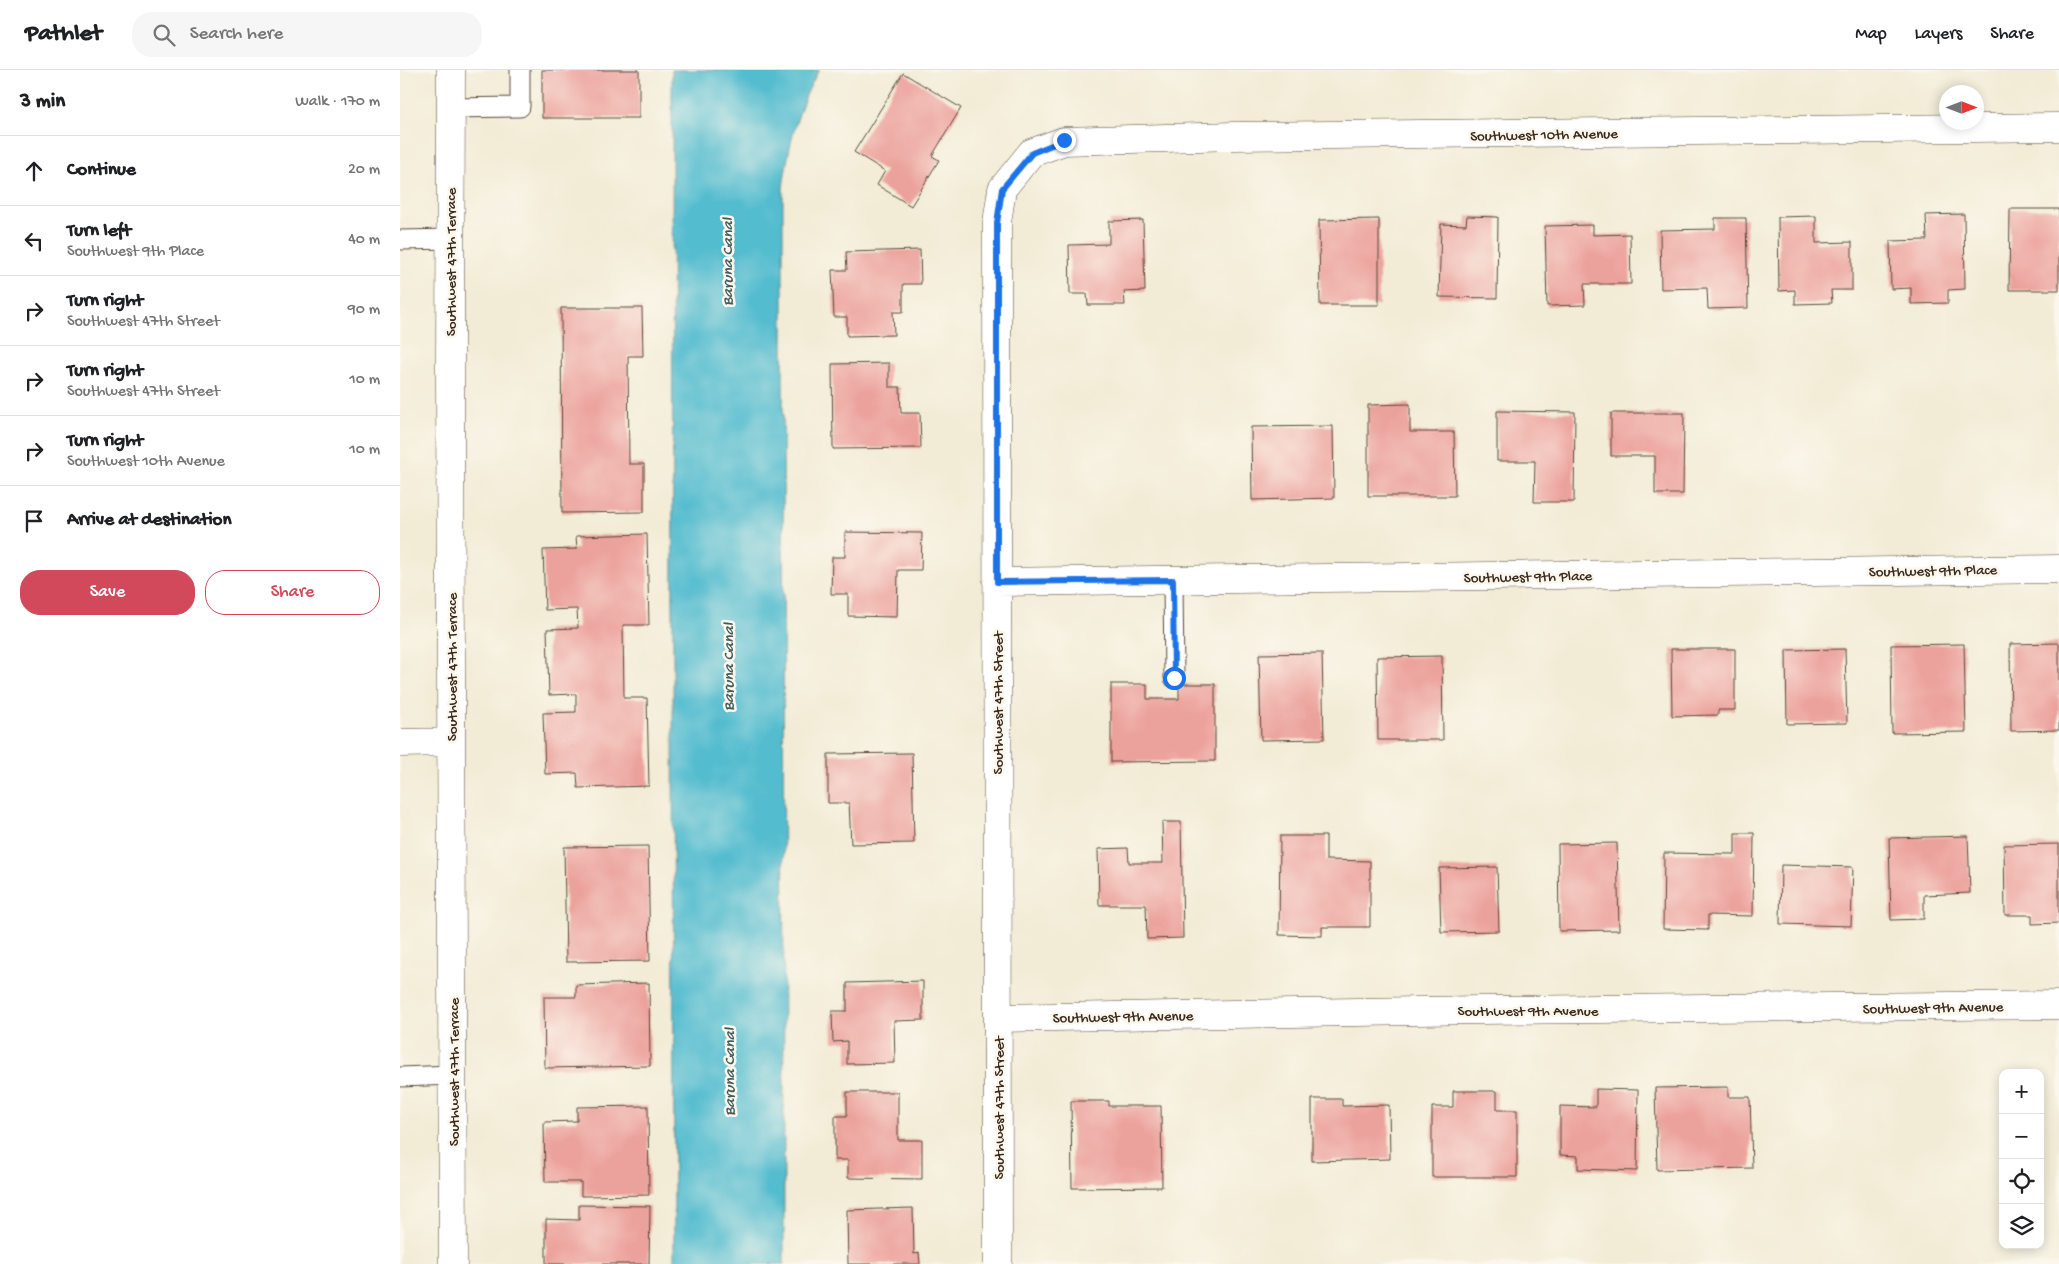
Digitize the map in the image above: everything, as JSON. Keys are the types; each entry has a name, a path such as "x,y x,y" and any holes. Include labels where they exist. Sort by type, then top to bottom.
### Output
{"street":[{"name":"Southwest 47th Terrace","path":"451,70 453,1264"},
{"name":"Southwest 10th Avenue","path":"1032,153 1064,140 1233,136 2059,127"},
{"name":"Southwest 47th Street","path":"998,1264 997,223 1002,189 1032,153"},
{"name":"Southwest 9th Place","path":"997,582 2059,569"},
{"path":"400,743 451,742"},
{"name":"Southwest 9th Avenue","path":"998,1018 1481,1010 2059,1005"}],"lane":[{"path":"451,108 520,107 520,70"},
{"path":"400,240 451,239"},
{"path":"1173,580 1174,678"},
{"path":"400,1077 453,1075"}],"water":[{"name":"Baruna Canal","path":"672,70 819,70 805,98 795,127 783,188 784,1264 674,1264"}],"building":[{"path":"542,70 639,70 639,118 542,118"},
{"path":"903,73 961,108 932,156 939,160 911,206 877,185 885,171 854,152"},
{"path":"2010,209 2059,209 2059,290 2009,290"},
{"path":"1964,214 1965,289 1948,290 1948,303 1911,304 1911,288 1891,289 1890,241 1927,240 1926,215"},
{"path":"1467,216 1498,217 1497,298 1439,297 1441,224 1466,225"},
{"path":"1816,216 1816,243 1852,242 1852,290 1831,290 1832,303 1795,304 1795,290 1779,291 1778,217"},
{"path":"1715,218 1746,218 1748,308 1708,309 1707,288 1661,289 1660,230 1715,229"},
{"path":"1379,219 1379,305 1320,305 1319,220"},
{"path":"1143,220 1145,291 1124,292 1125,305 1088,305 1087,294 1070,294 1069,245 1109,244 1109,221"},
{"path":"1593,225 1593,235 1630,234 1631,284 1584,284 1585,305 1547,306 1545,226"},
{"path":"920,250 921,284 903,284 903,312 893,312 894,335 847,336 847,317 834,317 832,270 847,270 846,252"},
{"path":"561,308 642,308 643,356 628,356 629,464 644,464 644,512 562,513"},
{"path":"889,363 889,387 900,387 901,413 920,413 921,448 833,449 832,364"},
{"path":"1410,404 1410,432 1454,432 1455,496 1368,496 1368,405"},
{"path":"1497,411 1575,412 1574,502 1534,502 1535,461 1497,461"},
{"path":"1611,413 1684,413 1683,494 1655,494 1655,456 1611,456"},
{"path":"1333,426 1334,498 1252,500 1251,427"},
{"path":"845,532 922,533 921,570 898,570 897,617 848,616 848,594 831,594 832,557 845,557"},
{"path":"647,534 649,625 623,625 624,698 647,698 649,786 578,788 577,773 545,774 543,713 576,712 576,694 549,695 547,629 578,628 577,609 545,610 543,550 577,549 576,536"},
{"path":"2059,643 2059,730 2011,731 2010,644"},
{"path":"1964,644 1966,732 1892,733 1891,645"},
{"path":"1671,649 1735,649 1735,710 1718,710 1718,715 1672,716"},
{"path":"1845,649 1847,723 1787,724 1786,650"},
{"path":"1322,653 1324,739 1261,740 1259,654"},
{"path":"1442,656 1443,740 1378,740 1377,657"},
{"path":"1111,684 1147,684 1147,699 1179,699 1179,684 1215,684 1215,761 1111,762"},
{"path":"912,753 914,843 851,844 849,803 828,803 828,754"},
{"path":"1162,822 1181,822 1183,938 1147,939 1146,905 1099,905 1098,849 1128,848 1129,863 1163,863"},
{"path":"1735,833 1754,833 1753,916 1708,915 1708,930 1663,929 1664,853 1735,854"},
{"path":"1280,836 1326,836 1326,860 1370,861 1370,927 1322,927 1322,936 1279,935"},
{"path":"1968,836 1970,893 1924,895 1924,919 1891,920 1889,838"},
{"path":"1617,843 1619,930 1559,931 1558,844"},
{"path":"2059,844 2059,923 2032,924 2032,915 2005,915 2004,845"},
{"path":"648,846 650,961 566,962 564,847"},
{"path":"1781,865 1853,867 1851,926 1780,924"},
{"path":"1497,867 1499,931 1441,932 1439,868"},
{"path":"923,981 923,1020 894,1021 895,1063 847,1064 847,1041 833,1042 832,1011 847,1011 847,983"},
{"path":"649,983 650,1066 545,1068 544,997 576,997 576,985"},
{"path":"1728,1087 1728,1097 1750,1097 1752,1168 1657,1170 1655,1088"},
{"path":"1596,1089 1638,1090 1637,1171 1578,1169 1578,1156 1560,1155 1560,1106 1596,1107"},
{"path":"1453,1091 1497,1091 1497,1110 1517,1110 1517,1177 1432,1177 1432,1107 1453,1107"},
{"path":"847,1092 898,1092 898,1140 922,1140 922,1179 848,1178 848,1160 835,1160 835,1116 847,1116"},
{"path":"1312,1099 1342,1099 1342,1106 1389,1105 1390,1159 1312,1161"},
{"path":"1071,1101 1109,1101 1109,1106 1161,1106 1162,1187 1072,1188"},
{"path":"648,1106 649,1195 581,1196 581,1182 545,1182 544,1122 577,1121 577,1107"},
{"path":"579,1205 650,1206 649,1264 546,1264 546,1219 579,1220"},
{"path":"913,1208 914,1254 919,1253 920,1264 848,1264 847,1210"}],"route":[{"path":"1064,140 1032,153 1002,189 997,223 997,582 1173,580 1174,678"}]}
